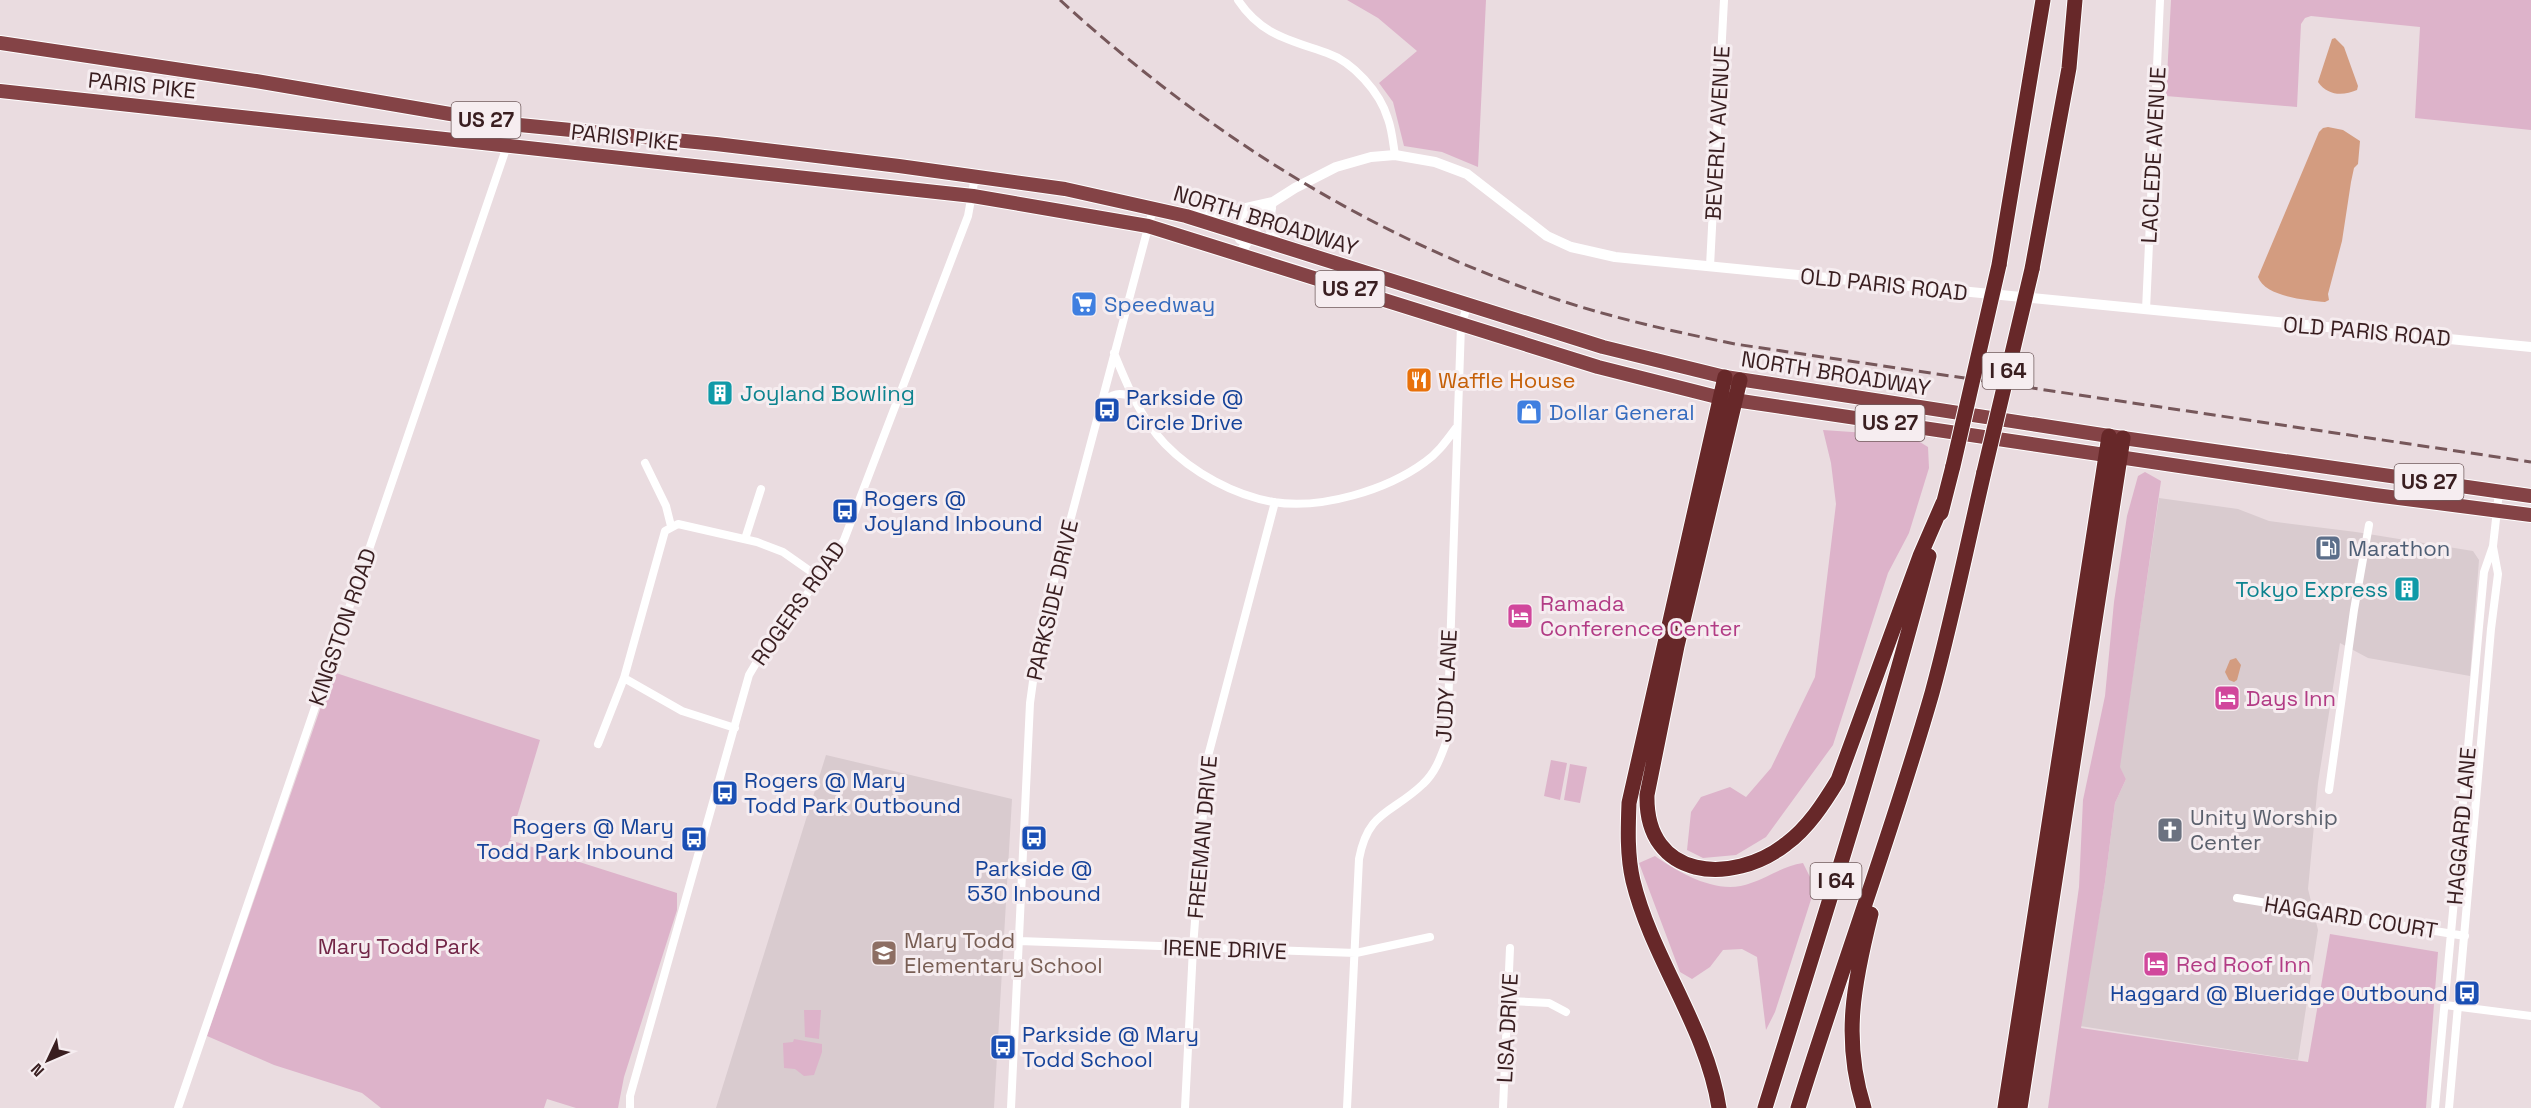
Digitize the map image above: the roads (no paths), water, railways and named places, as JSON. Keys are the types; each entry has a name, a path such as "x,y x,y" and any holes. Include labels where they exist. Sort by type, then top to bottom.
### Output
{"highway":[{"name":"I 64","path":"1765,1108 1890,698 1953,466 1999,265 2043,0"},
{"name":"I 64","path":"1798,1108 1827,1014 1886,844 1941,658 2032,269 2069,68 2076,0"},
{"name":"PARIS PIKE","path":"0,43 256,81 509,124 716,144 975,177 1065,189 1153,209"},
{"name":"PARIS PIKE","path":"0,91 973,196 1148,226 1240,253"},
{"path":"507,146 509,124"},
{"name":"NORTH BROADWAY","path":"1153,209 1186,216 1279,244 1603,347 1725,377 2116,437 2531,496"},
{"name":"NORTH BROADWAY","path":"1240,253 1608,370 1728,399 2531,515"},
{"path":"1725,377 1728,399 1647,795 1647,810 1657,839 1667,852 1692,868 1723,871 1752,864 1788,844 1822,806 1838,780 1920,556 1943,503"},
{"path":"1719,1108 1698,1041 1644,913 1633,881 1628,854 1628,829 1629,803 1728,399 1740,380"},
{"path":"2020,1108 2116,437"},
{"path":"2005,1108 2078,630 2114,456"},
{"path":"1864,1108 1852,1057 1851,1028 1854,987 1886,844"}],"street":[{"path":"1238,0 1253,18 1275,34 1329,53 1358,74 1383,106 1389,121 1395,155"},
{"name":"BEVERLY AVENUE","path":"1710,266 1724,0"},
{"name":"LACLEDE AVENUE","path":"2146,310 2160,0"},
{"name":"KINGSTON ROAD","path":"178,1108 507,146"},
{"name":"OLD PARIS ROAD","path":"1246,234 1273,202 1295,188 1336,167 1371,157 1395,155 1435,162 1467,174 1490,189 1527,222 1547,236 1571,247 1615,257 2531,347"},
{"name":"ROGERS ROAD","path":"630,1108 630,1096 754,666 771,638 820,578 844,540 968,216 975,177"},
{"path":"1273,202 1268,222 1271,233 1279,244"},
{"name":"OLD PARIS ROAD","path":"1186,216 1224,213 1273,202"},
{"path":"1240,253 1246,234 1244,219 1253,207"},
{"name":"PARKSIDE DRIVE","path":"1011,1108 1030,703 1039,638 1153,209"},
{"name":"JUDY LANE","path":"1347,1108 1359,859 1362,839 1369,827 1388,809 1423,784 1440,763 1447,740 1456,427 1461,325 1468,304"},
{"path":"1114,353 1133,397 1164,443 1186,463 1229,488 1275,502 1332,500 1373,489 1398,479 1426,461 1443,445 1456,427"},
{"path":"1101,403 1108,396 1116,393 1133,397"},
{"path":"645,463 666,506 671,526"},
{"path":"745,539 761,489"},
{"name":"HAGGARD LANE","path":"2435,1108 2484,572 2493,546 2499,492"},
{"name":"FREEMAN DRIVE","path":"1185,1108 1193,948 1207,760 1275,502"},
{"path":"598,744 624,678 665,531 671,526 678,524 745,539 783,552 820,578"},
{"path":"2329,790 2368,525"},
{"name":"HAGGARD LANE","path":"2449,1108 2491,629 2498,574 2493,546"},
{"path":"624,678 682,711 735,728"},
{"name":"HAGGARD COURT","path":"2237,898 2465,936"},
{"name":"IRENE DRIVE","path":"1019,940 1356,953 1430,937"},
{"name":"LISA DRIVE","path":"1503,1108 1510,948"},
{"path":"1509,1001 1549,1003 1566,1012"},
{"path":"2445,1005 2531,1016"}],"railway":[{"path":"1060,0 1173,95 1293,177 1356,213 1422,245 1489,275 1581,307 1647,325 1735,344 2531,462"}],"place":[{"name":"Speedway","path":"1084,304"},
{"name":"Waffle House","path":"1419,380"},
{"name":"Joyland Bowling","path":"720,393"},
{"name":"Parkside @ Circle Drive","path":"1107,410"},
{"name":"Dollar General","path":"1529,412"},
{"name":"Rogers @ Joyland Inbound","path":"845,511"},
{"name":"Marathon","path":"2328,548"},
{"name":"Tokyo Express","path":"2407,589"},
{"name":"Ramada Conference Center","path":"1520,616"},
{"name":"Days Inn","path":"2227,698"},
{"name":"Rogers @ Mary Todd Park Outbound","path":"725,793"},
{"name":"Unity Worship Center","path":"2170,830"},
{"name":"Parkside @ 530 Inbound","path":"1034,838"},
{"name":"Rogers @ Mary Todd Park Inbound","path":"694,839"},
{"name":"Mary Todd Elementary School","path":"884,953"},
{"name":"Red Roof Inn","path":"2156,964"},
{"name":"Haggard @ Blueridge Outbound","path":"2467,993"},
{"name":"Parkside @ Mary Todd School","path":"1003,1047"}],"park label":[{"name":"Mary Todd Park","path":"399,946"}]}
